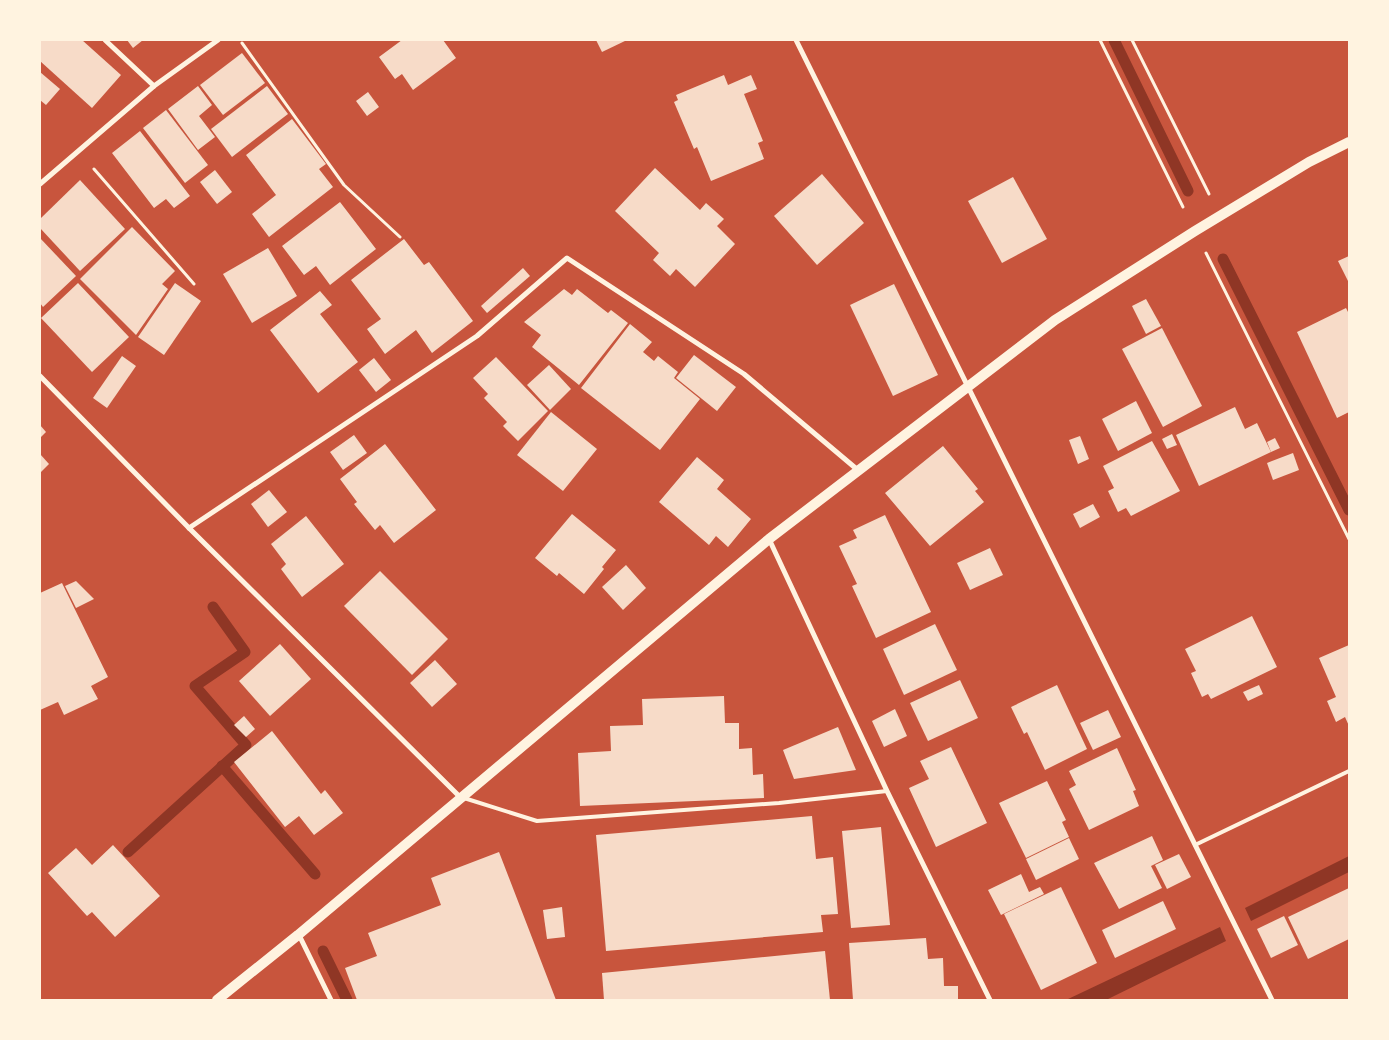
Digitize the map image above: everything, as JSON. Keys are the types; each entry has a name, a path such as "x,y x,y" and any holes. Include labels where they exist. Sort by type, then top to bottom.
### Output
{"main road":[{"path":"217,1000 298,935 769,539 1055,320 1195,231 1309,162 1349,142"}],"street":[{"path":"105,40 154,86"},
{"path":"40,184 154,86 218,40"},
{"path":"796,40 1272,1000"},
{"path":"189,528 477,336 567,258 744,374 859,471"},
{"path":"40,376 189,528 460,797"},
{"path":"769,539 887,790 990,1000"},
{"path":"298,935 331,1000"}],"lane":[{"path":"1194,844 1349,771"},
{"path":"460,797 537,821 779,803 887,790"}],"path":[{"path":"240,40 344,185 400,237"},
{"path":"1100,40 1349,539"},
{"path":"1132,40 1220,216"},
{"path":"79,151 194,284"}],"shaded area":[{"path":"1349,856 1349,872 1251,921 1245,908"},
{"path":"1220,927 1226,941 1106,1000 1066,1000"}],"building":[{"path":"40,40 82,40 121,75 92,108 40,61"},
{"path":"127,40 143,40 133,48"},
{"path":"402,40 443,40 456,58 413,90 402,74 395,79 379,57"},
{"path":"596,40 627,40 602,52"},
{"path":"242,53 265,83 223,115 200,85"},
{"path":"40,72 60,89 46,105 40,100"},
{"path":"724,75 728,85 751,75 757,89 744,94 763,141 758,143 764,159 711,181 697,147 694,149 674,102 678,100 676,95"},
{"path":"198,86 212,105 199,116 215,137 198,150 168,109"},
{"path":"267,86 288,114 232,157 211,129"},
{"path":"368,92 379,107 367,116 356,101"},
{"path":"166,110 208,165 185,183 143,128"},
{"path":"292,119 326,164 319,169 333,187 269,237 252,214 276,195 246,155"},
{"path":"140,131 190,196 174,208 166,199 154,208 112,153"},
{"path":"655,168 700,210 706,203 724,219 717,226 735,244 695,287 676,269 670,276 653,260 659,253 615,211"},
{"path":"215,170 232,192 217,204 200,182"},
{"path":"822,174 864,223 817,265 774,216"},
{"path":"1013,177 1047,239 1002,263 968,201"},
{"path":"80,180 125,229 80,271 40,228 40,219"},
{"path":"340,202 376,249 330,285 316,266 304,275 282,246"},
{"path":"132,227 175,271 162,284 168,289 136,335 80,279"},
{"path":"40,238 76,276 43,307 40,303"},
{"path":"404,239 424,265 429,262 473,321 432,353 416,330 385,354 367,329 381,319 351,280"},
{"path":"268,248 297,296 252,323 223,274"},
{"path":"1349,256 1349,283 1338,261"},
{"path":"523,268 530,276 487,313 481,306"},
{"path":"78,283 129,337 92,372 41,318"},
{"path":"175,283 201,301 164,355 138,337"},
{"path":"894,284 938,375 893,396 850,305"},
{"path":"564,289 572,295 577,289 608,313 611,310 628,323 579,385 532,347 541,335 524,322"},
{"path":"320,291 332,305 320,314 358,362 318,393 270,330"},
{"path":"1146,299 1161,326 1146,334 1132,306"},
{"path":"1346,308 1349,314 1349,412 1337,418 1297,332"},
{"path":"630,324 652,342 643,352 654,361 658,356 678,372 674,378 700,399 660,450 581,388"},
{"path":"1162,328 1202,406 1163,427 1122,349"},
{"path":"694,355 736,387 717,411 676,378"},
{"path":"122,356 136,366 107,408 93,398"},
{"path":"496,357 548,411 518,441 503,426 507,422 484,398 488,394 473,378"},
{"path":"374,358 391,380 376,392 359,370"},
{"path":"549,365 571,389 550,410 527,385"},
{"path":"1136,401 1152,433 1118,451 1102,419"},
{"path":"1235,407 1245,429 1257,423 1271,452 1199,486 1176,435"},
{"path":"551,412 597,449 563,491 517,455"},
{"path":"40,425 46,432 40,438"},
{"path":"1172,434 1177,445 1167,449 1162,439"},
{"path":"354,435 367,453 343,470 330,452"},
{"path":"1080,436 1089,459 1078,464 1069,440"},
{"path":"1275,438 1280,448 1271,452 1267,442"},
{"path":"1152,441 1180,491 1131,516 1126,508 1118,512 1108,491 1114,488 1103,466"},
{"path":"385,444 436,510 394,543 380,525 375,530 354,504 357,502 340,479"},
{"path":"943,446 978,489 975,491 984,502 930,546 885,493"},
{"path":"1293,453 1299,470 1273,480 1267,463"},
{"path":"40,454 49,464 40,473"},
{"path":"697,457 724,480 717,489 751,519 728,547 716,536 709,545 659,502"},
{"path":"269,490 287,512 268,527 251,504"},
{"path":"1093,504 1100,517 1080,528 1073,514"},
{"path":"572,514 616,550 584,594 559,573 557,576 535,558"},
{"path":"885,515 931,612 876,638 852,586 857,584 839,546 857,538 853,530"},
{"path":"306,516 344,564 302,597 281,569 286,564 271,544"},
{"path":"990,548 1003,575 970,590 957,563"},
{"path":"626,565 646,588 623,610 602,587"},
{"path":"380,571 448,639 412,675 344,606"},
{"path":"76,581 94,599 76,608 65,586"},
{"path":"62,583 108,677 91,686 98,699 64,715 58,702 40,710 40,593"},
{"path":"1252,616 1277,667 1211,699 1208,694 1202,697 1191,673 1196,671 1185,649"},
{"path":"935,624 957,670 904,695 883,649"},
{"path":"280,644 311,679 270,716 239,681"},
{"path":"1349,645 1349,726 1345,717 1336,722 1327,701 1336,697 1319,658"},
{"path":"435,660 457,684 432,707 410,683"},
{"path":"960,680 978,718 928,741 910,703"},
{"path":"1057,685 1087,749 1045,770 1027,732 1024,734 1011,707"},
{"path":"1259,685 1263,694 1248,701 1243,692"},
{"path":"724,696 725,723 739,723 739,749 752,748 753,775 763,774 764,798 580,806 578,753 611,751 610,726 643,725 642,699"},
{"path":"895,709 907,736 884,747 872,721"},
{"path":"1108,710 1121,737 1093,750 1080,723"},
{"path":"244,716 255,729 246,737 234,725"},
{"path":"838,727 856,770 794,779 783,750"},
{"path":"272,731 321,794 325,790 343,813 314,835 299,816 285,827 234,762"},
{"path":"951,747 987,823 936,847 909,788 929,779 920,761"},
{"path":"1117,748 1136,790 1133,791 1139,806 1089,830 1069,789 1076,785 1069,771"},
{"path":"1047,781 1066,820 1062,822 1069,837 1026,858 999,803"},
{"path":"812,816 816,859 833,857 838,914 821,915 823,932 606,951 596,835"},
{"path":"881,827 890,925 851,928 842,831"},
{"path":"1152,836 1163,860 1151,866 1162,888 1119,909 1094,863"},
{"path":"1069,838 1079,859 1036,880 1026,859"},
{"path":"113,845 160,896 115,937 92,912 87,916 48,873 76,848 92,865"},
{"path":"499,852 556,1000 357,1000 345,968 377,956 368,933 441,905 431,878"},
{"path":"1179,854 1191,877 1167,889 1155,865"},
{"path":"1021,874 1029,892 1040,887 1044,894 1001,915 988,890"},
{"path":"1061,887 1097,963 1041,990 1004,914"},
{"path":"1349,888 1349,939 1308,959 1288,917"},
{"path":"1163,901 1176,929 1115,958 1102,930"},
{"path":"562,907 565,937 547,939 543,910"},
{"path":"1284,916 1298,945 1271,958 1257,929"},
{"path":"926,938 928,959 943,958 944,986 958,986 958,1000 853,1000 849,943"},
{"path":"825,951 830,1000 604,1000 602,973"}],"waterway":[{"path":"1114,40 1188,191"},
{"path":"1223,259 1349,510"},
{"path":"128,852 246,745 195,686 245,652 213,607"},
{"path":"222,766 315,874"},
{"path":"323,951 347,1000"}]}
